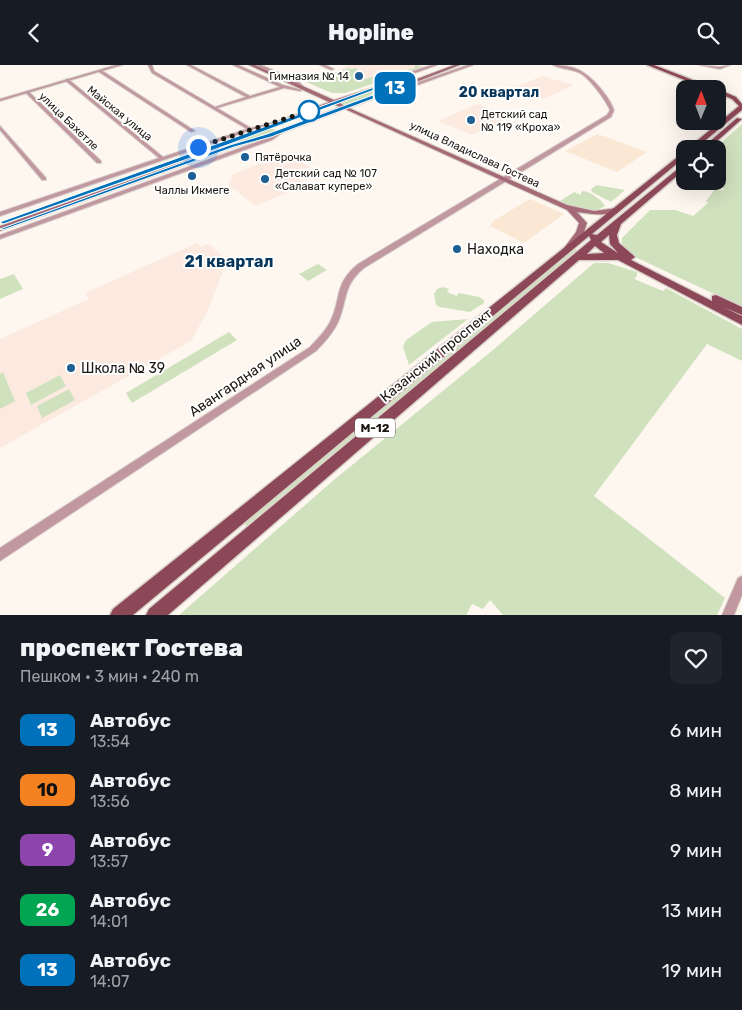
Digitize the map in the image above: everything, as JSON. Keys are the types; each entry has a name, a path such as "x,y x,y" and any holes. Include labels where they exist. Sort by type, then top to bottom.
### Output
{"main road":[{"name":"улица Владислава Гостева","path":"246,65 302,89"},
{"name":"улица Владислава Гостева","path":"251,65 565,207 578,216 583,223 573,252"},
{"path":"0,222 225,144 333,103 447,65"},
{"path":"0,229 232,146 287,129 458,65"},
{"path":"649,65 688,80"},
{"path":"382,86 394,87 393,90"},
{"path":"726,93 742,95"},
{"path":"701,140 735,113 741,104 736,99 726,95"},
{"path":"715,140 742,117"},
{"path":"279,122 274,129 287,129"},
{"name":"Казанский проспект","path":"155,615 573,252 599,223 676,160"},
{"name":"Казанский проспект","path":"119,615 243,513 573,252 596,242 676,173"},
{"name":"улица Владислава Гостева","path":"565,207 594,213 616,210"},
{"path":"599,223 598,230 593,235 596,242 603,248 634,266 742,321"},
{"path":"618,223 612,233 612,239 617,247 627,255 697,291 742,311"},
{"path":"573,252 604,256 634,266"},
{"path":"243,513 236,525 237,530 241,532 255,529"}],"street":[{"path":"0,100 120,65"},
{"path":"150,65 153,72 250,129"},
{"path":"189,65 250,97"},
{"path":"235,65 284,87 302,89"},
{"path":"258,65 297,82 302,89"},
{"path":"322,65 332,69"},
{"path":"409,77 411,73 435,65"},
{"path":"393,90 411,86 471,65"},
{"name":"Авангардная улица","path":"0,555 313,349 329,331 336,318 344,284 358,269 504,179 604,121 611,113 609,103 584,75 555,65"},
{"path":"701,65 722,68 728,65"},
{"path":"100,71 193,131"},
{"name":"Майская улица","path":"67,80 163,159"},
{"path":"214,108 284,87"},
{"name":"улица Бахетле","path":"28,92 99,162"},
{"path":"0,214 250,129 279,122"},
{"path":"0,127 44,179"},
{"path":"0,237 270,139 287,129"},
{"path":"728,615 742,582"}],"shaded area":[{"name":"Гимназия № 14","path":"351,65 419,65 423,67 345,93 332,93 306,82 341,71 338,69"},
{"path":"542,76 574,85 544,99 511,89"},
{"name":"Детский сад № 119 «Кроха»","path":"477,104 511,116 472,135 438,121"},
{"path":"598,134 647,152 617,172 565,151"},
{"name":"Детский сад № 107 «Салават купере»","path":"287,153 310,167 292,175 307,184 256,206 228,185 233,174"},
{"path":"530,199 564,214 524,243 490,226 493,221"},
{"name":"Школа № 39","path":"197,243 201,247 209,244 227,261 207,312 191,341 0,448 0,339 89,299 85,293"}],"green space":[{"name":"Гимназия № 14","path":"415,65 423,67 345,93 332,93 306,82 349,68 348,70 355,68 364,74 357,74 357,77 366,79 371,77 378,81 399,74 398,72 415,68"},
{"path":"385,86 392,88 346,106 338,103"},
{"path":"742,124 742,307 633,256 622,244 622,238 650,210 675,210 693,216 708,203 706,201 714,190 726,190 726,140 724,140"},
{"path":"270,128 277,131 102,191 100,189"},
{"path":"597,185 625,190 611,202 592,192 591,189"},
{"path":"584,191 596,197 605,206 588,211 560,201 574,192 581,195 581,192"},
{"path":"575,249 578,250 246,526 244,523"},
{"path":"594,263 608,263 637,272 637,276 634,279 663,291 666,288 742,329 742,361 707,344 594,496 725,598 717,615 503,615 490,600 483,609 472,604 466,615 179,615 335,479 493,350"},
{"path":"318,264 327,270 308,281 299,274"},
{"path":"14,274 23,289 0,299 0,279"},
{"path":"443,287 449,289 447,292 457,296 459,293 479,297 484,300 484,303 470,312 440,307 436,305 434,294 437,289"},
{"path":"468,319 409,365 403,347 406,340 432,322"},
{"path":"229,332 237,340 132,403 126,393"},
{"path":"3,372 15,401 0,409 0,374"},
{"path":"60,375 66,386 31,405 26,393"},
{"path":"69,389 75,400 42,418 37,406"}],"bus line":[{"name":"13","path":"0,222 225,144 331,103 382,86 395,87 393,90 269,136 232,146 0,229"}],"place":[{"name":"Гимназия № 14","path":"359,76"},
{"name":"Детский сад № 119 «Кроха»","path":"471,120"},
{"name":"Пятёрочка","path":"245,157"},
{"name":"Чаллы Икмеге","path":"192,176"},
{"name":"Детский сад № 107 «Салават купере»","path":"265,179"},
{"name":"Находка","path":"457,249"},
{"name":"Школа № 39","path":"71,368"}],"district":[{"name":"20 квартал","path":"499,92"},
{"name":"21 квартал","path":"229,261"}],"route":[{"path":"198,147 309,111"}]}
